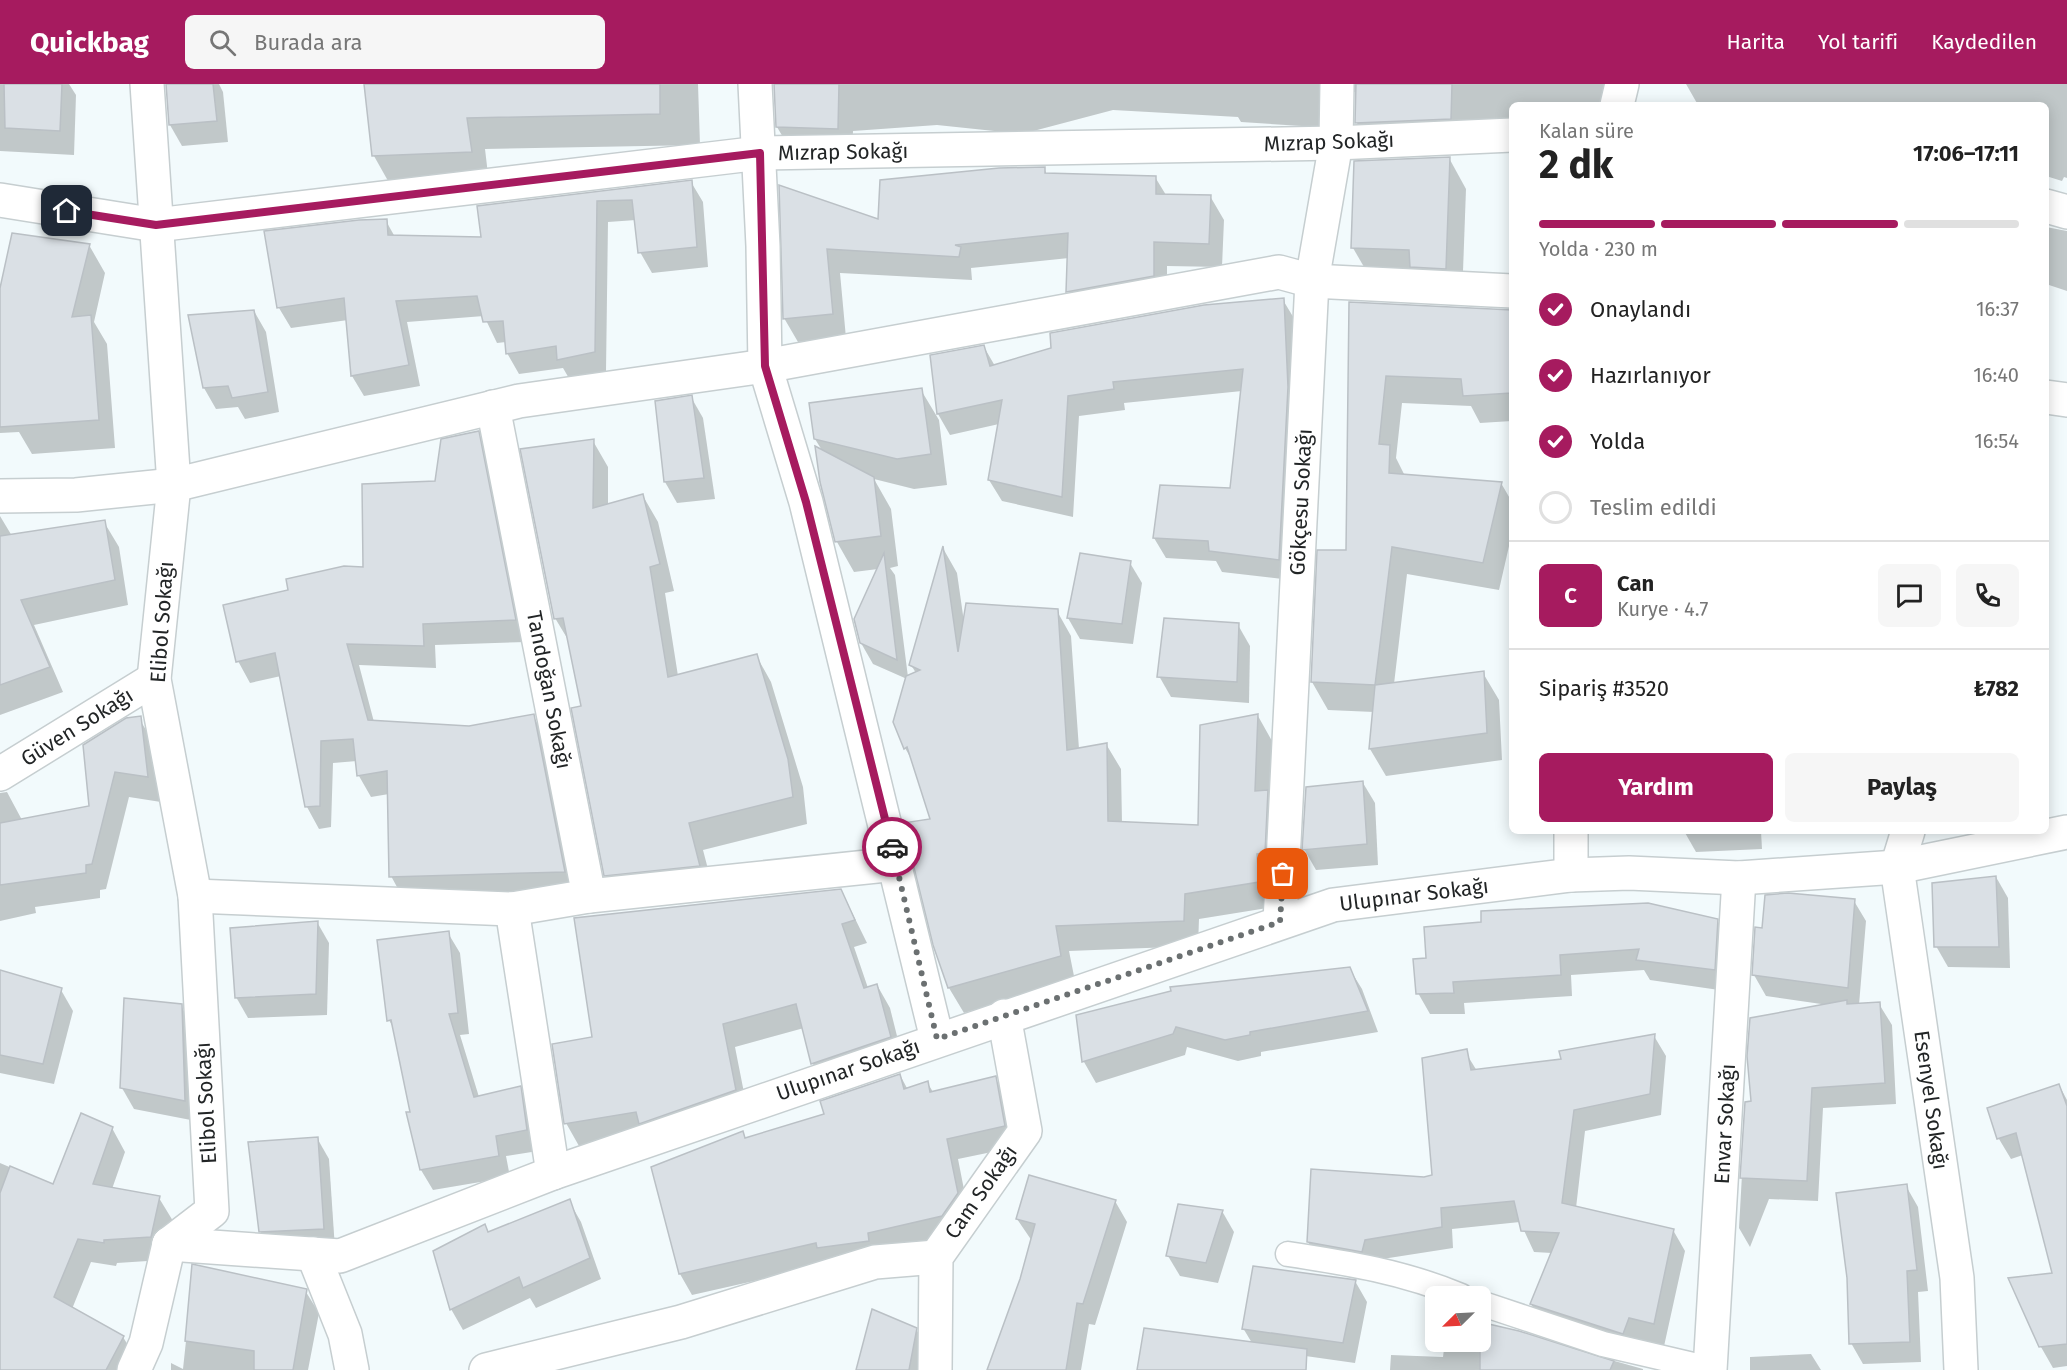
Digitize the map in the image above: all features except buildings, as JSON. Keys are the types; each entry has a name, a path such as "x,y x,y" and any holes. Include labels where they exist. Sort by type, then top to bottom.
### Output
{"street":[{"name":"Elibol Sokağı","path":"147,84 174,484 154,679 195,896 212,1211 169,1244"},
{"path":"755,84 760,153 765,366 806,502 937,1039"},
{"name":"Gökçesu Sokağı","path":"1280,922 1312,281 1336,143 1338,84"},
{"path":"1618,102 1622,84"},
{"name":"Mızrap Sokağı","path":"0,200 156,225 760,153 1336,143 1509,135"},
{"path":"2049,207 2067,212"},
{"path":"0,496 76,495 174,484 519,401 765,366 1279,272 1312,281 1509,291"},
{"path":"2049,397 2067,400"},
{"name":"Tandoğan Sokağı","path":"493,407 589,896"},
{"name":"Güven Sokağı","path":"0,774 154,679"},
{"name":"Ulupınar Sokağı","path":"169,1244 340,1256 553,1173 937,1039 1333,905 1571,875 1629,873 1739,878 1898,867 2066,832"},
{"path":"1571,834 1571,875"},
{"name":"Esenyel Sokağı","path":"1907,834 1898,867 1957,1278 1961,1370"},
{"path":"195,896 512,909 589,896 896,864"},
{"name":"Envar Sokağı","path":"1710,1370 1739,878"},
{"path":"512,909 553,1173"},
{"name":"Cam Sokağı","path":"935,1370 936,1257 1025,1131 1004,1016"},
{"path":"134,1370 146,1343 169,1244"},
{"path":"313,1254 345,1334 352,1370"},
{"path":"486,1370 681,1322 875,1262 936,1257"}],"lane":[{"path":"1288,1254 1395,1273 1432,1286"},
{"path":"1491,1307 1603,1344 1710,1370"}],"way so far":[{"path":"892,847 937,1039 1280,922 1283,874"}],"route":[{"path":"67,211 156,225 760,153 765,366 806,502 892,847"}]}
